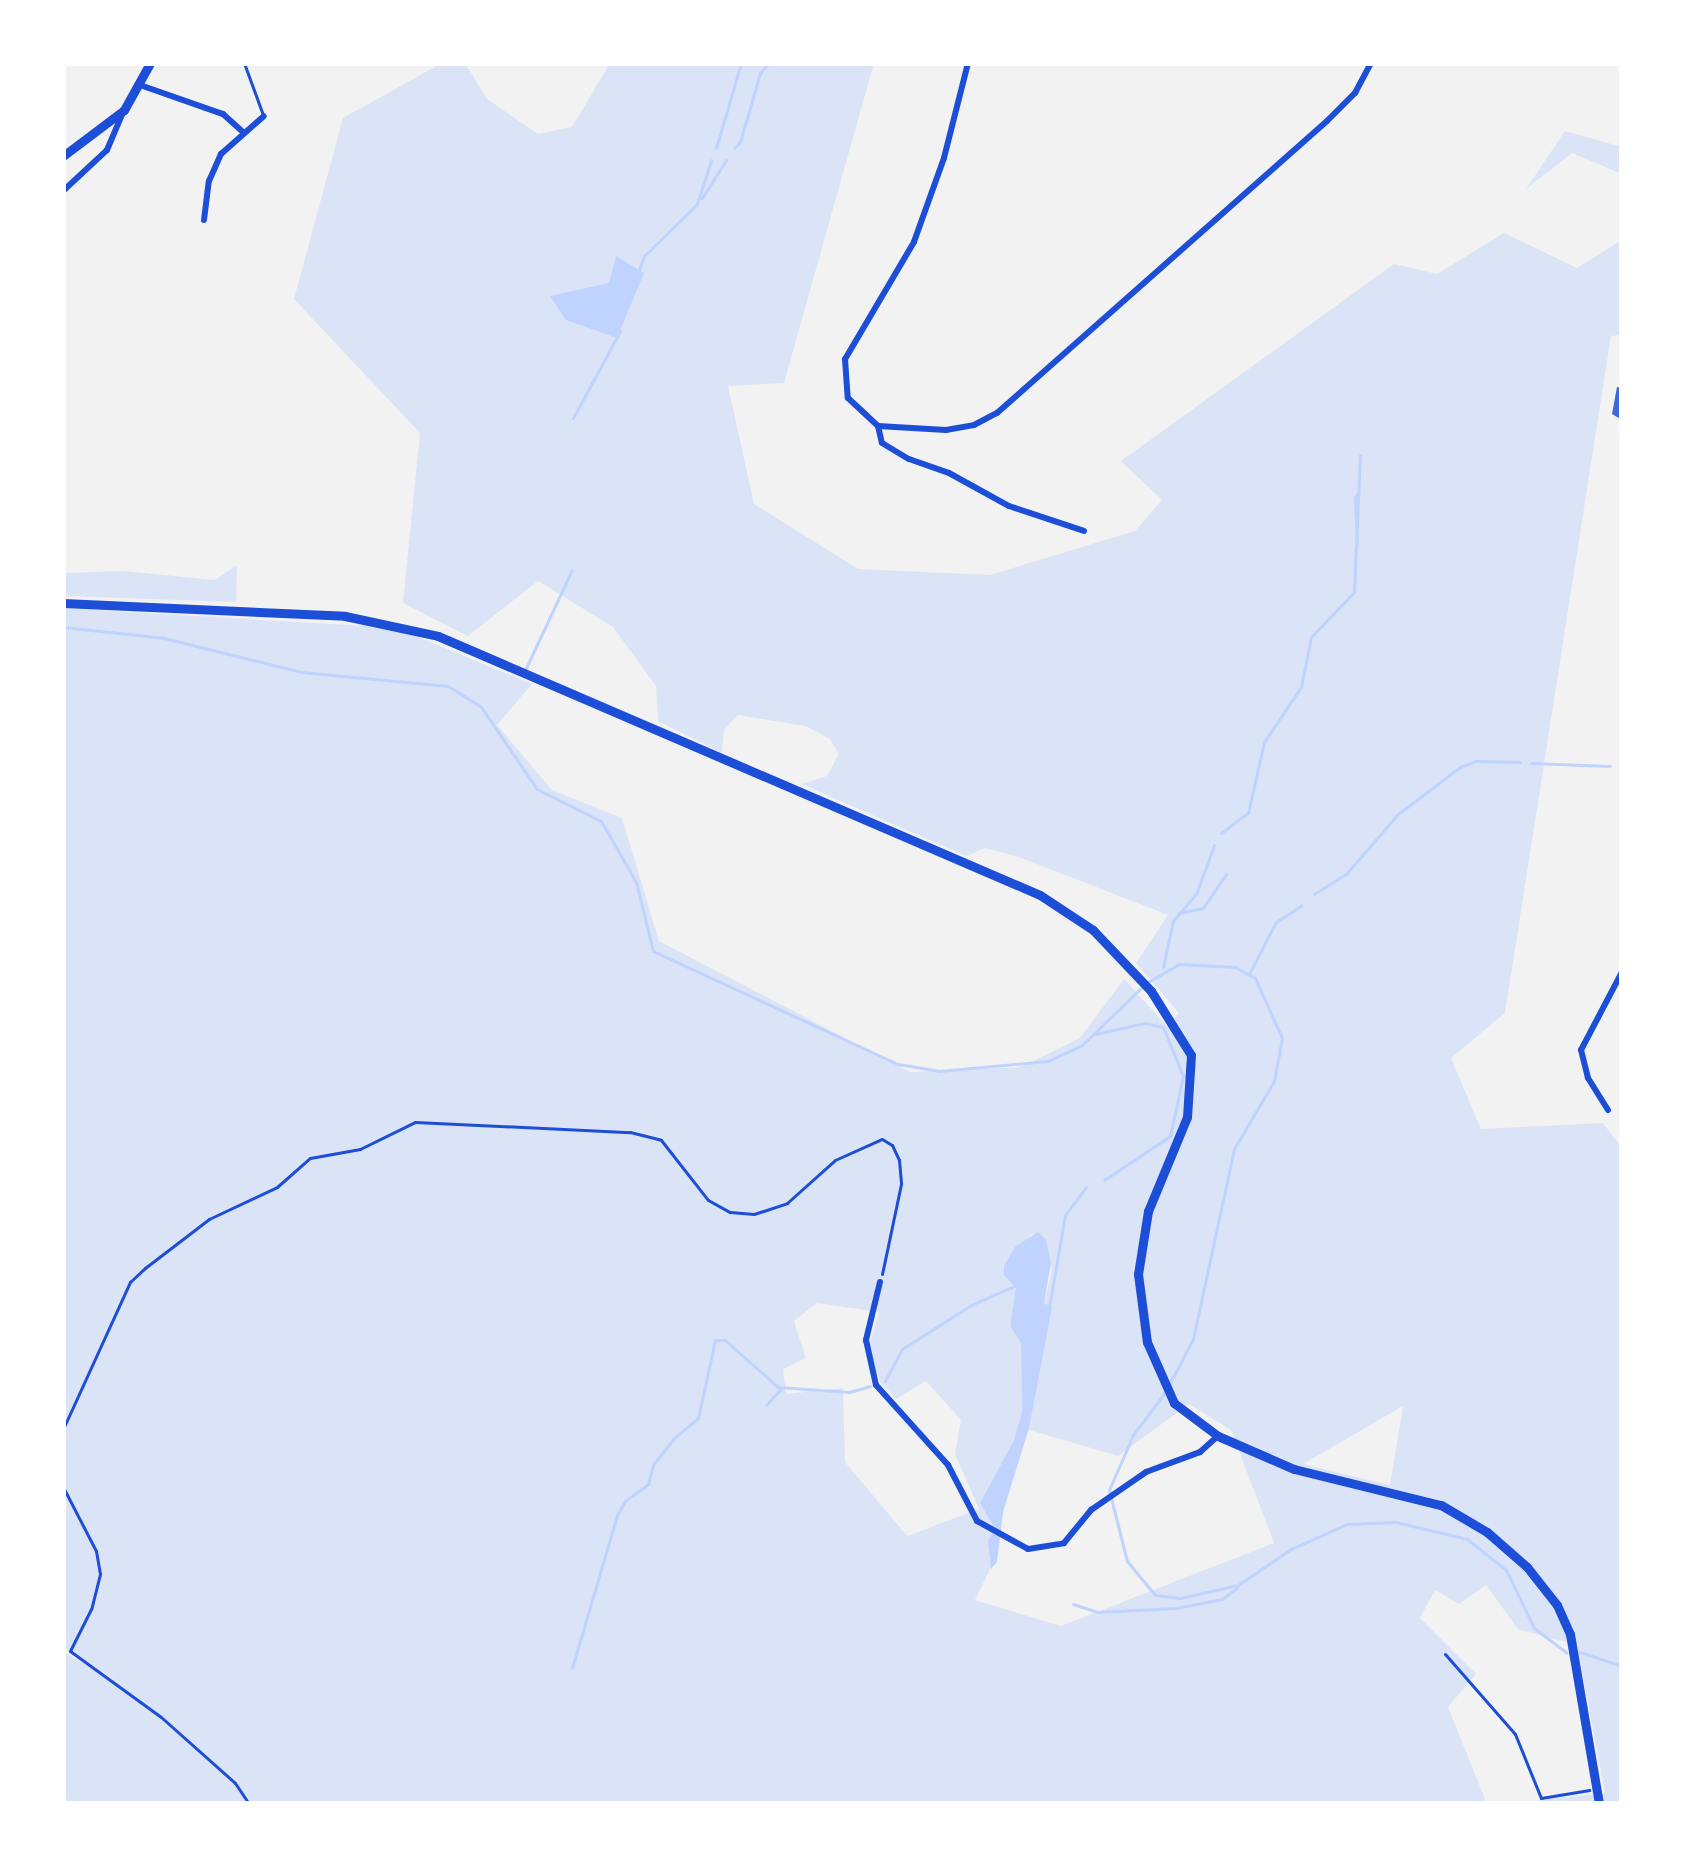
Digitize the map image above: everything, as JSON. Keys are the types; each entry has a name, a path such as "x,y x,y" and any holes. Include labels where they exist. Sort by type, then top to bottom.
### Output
{"main road":[{"path":"63,156 124,110 150,63"},
{"path":"63,603 345,616 438,636 1040,895 1093,930 1140,979 1182,1036 1193,1072 1181,1137 1156,1190 1140,1244 1140,1305 1163,1383 1174,1402 1217,1436 1294,1469 1414,1496 1466,1517 1542,1585 1564,1620 1575,1660 1599,1804"}],"street":[{"path":"968,63 930,202 845,359 846,390 856,410 878,426 961,428 997,412 1327,121 1355,93 1371,63"},
{"path":"140,86 223,113 244,134"},
{"path":"63,191 107,150 124,110"},
{"path":"204,220 213,170 263,116"},
{"path":"878,426 878,439 888,448 949,473 1009,506 1084,531"},
{"path":"1608,1110 1588,1078 1581,1050 1622,972"},
{"path":"880,1282 866,1340 876,1385 948,1466 971,1513 991,1531 1028,1549 1049,1550 1064,1543 1104,1501 1153,1468 1200,1452 1217,1436"}],"lane":[{"path":"244,63 263,116"}],"path":[{"path":"63,1429 130,1282 146,1268 209,1219 277,1187 310,1157 360,1149 415,1121 630,1132 661,1140 708,1201 730,1212 754,1214 787,1203 835,1160 882,1139 899,1160 901,1184 880,1282"},
{"path":"63,1487 96,1551 100,1574 91,1609 70,1651 161,1717 235,1783 249,1804"},
{"path":"1444,1654 1515,1735 1541,1798 1597,1789"}],"shaded area":[{"path":"442,63 465,63 487,99 538,134 572,127 610,63 874,63 784,383 728,386 754,504 858,569 990,575 1135,531 1162,500 1121,461 1394,264 1437,274 1504,233 1577,268 1622,240 1622,335 1611,336 1505,1013 1451,1058 1481,1129 1603,1123 1622,1148 1622,1804 1507,1804 1605,1793 1577,1645 1518,1629 1486,1585 1459,1604 1435,1590 1420,1618 1476,1674 1448,1707 1487,1804 63,1804 63,1652 127,1687 63,1648 63,608 365,626 416,636 532,684 497,725 552,790 622,818 659,941 910,1072 1021,1067 1080,1038 1124,979 1167,1026 1179,1013 1136,963 1168,915 1019,857 985,848 966,856 801,784 827,776 839,754 830,739 806,726 738,715 724,730 722,753 658,721 656,686 613,627 538,581 468,636 403,603 420,433 294,299 343,118","holes":["1032,1234 1052,1269 1044,1303 1051,1307 1026,1429 1118,1456 1189,1404 1231,1430 1274,1543 1061,1626 975,1600 991,1567 995,1529 980,1503 1014,1440 1022,1411 1021,1343 1010,1326 1016,1288 1004,1266","817,1303 879,1312 869,1346 880,1382 896,1399 926,1381 961,1420 955,1454 979,1509 907,1536 845,1462 843,1388 786,1394 783,1369 806,1358 794,1321","1403,1406 1390,1485 1303,1464"]},
{"path":"1565,131 1622,147 1622,174 1572,153 1526,189"},
{"path":"237,565 236,602 63,596 63,573 124,571 215,580"}],"water":[{"path":"616,256 644,273 617,338 566,320 550,296 609,283"},
{"path":"1038,1232 1046,1240 1051,1263 1044,1303 1052,1307 1029,1428 1003,1512 997,1562 991,1569 988,1541 995,1529 980,1503 1014,1440 1022,1411 1021,1343 1010,1326 1016,1288 1004,1275 1004,1266 1015,1247"}],"building":[{"path":"1617,387 1622,388 1622,420 1612,414"}],"waterway":[{"path":"716,148 741,63"},
{"path":"734,148 740,142 760,73 769,63"},
{"path":"639,270 644,256 697,204 711,160"},
{"path":"702,198 726,160"},
{"path":"573,418 620,331"},
{"path":"1221,833 1248,813 1264,742 1301,687 1311,637 1354,592 1360,455"},
{"path":"1357,545 1355,497 1359,491"},
{"path":"526,668 572,570"},
{"path":"63,627 164,638 301,672 448,686 481,707 537,789 601,821 636,882 653,951 898,1064 939,1071 1048,1061 1082,1045 1141,988"},
{"path":"1314,894 1347,873 1398,814 1460,767 1476,761 1520,762"},
{"path":"1531,763 1610,766"},
{"path":"1163,967 1173,921 1196,894 1214,845"},
{"path":"1179,913 1203,908 1226,874"},
{"path":"1249,974 1276,922 1301,906"},
{"path":"1148,982 1179,964 1235,967 1255,978 1282,1038 1274,1081 1234,1149 1193,1339 1170,1383"},
{"path":"1095,1034 1145,1023 1163,1027 1183,1076 1170,1136 1104,1180"},
{"path":"1049,1307 1065,1215 1086,1187"},
{"path":"885,1381 902,1349 971,1305 1014,1286"},
{"path":"572,1668 617,1515 625,1501 648,1484 653,1465 673,1439 698,1418 715,1340 725,1340 778,1387 849,1392 870,1386"},
{"path":"766,1405 780,1390"},
{"path":"1166,1391 1133,1435 1109,1490 1127,1561 1155,1595 1180,1598 1238,1585 1291,1549 1347,1524 1396,1522 1467,1539 1506,1570 1534,1628 1567,1653"},
{"path":"1073,1604 1097,1612 1176,1608 1222,1599 1237,1588"},
{"path":"1577,1651 1622,1666"}]}
